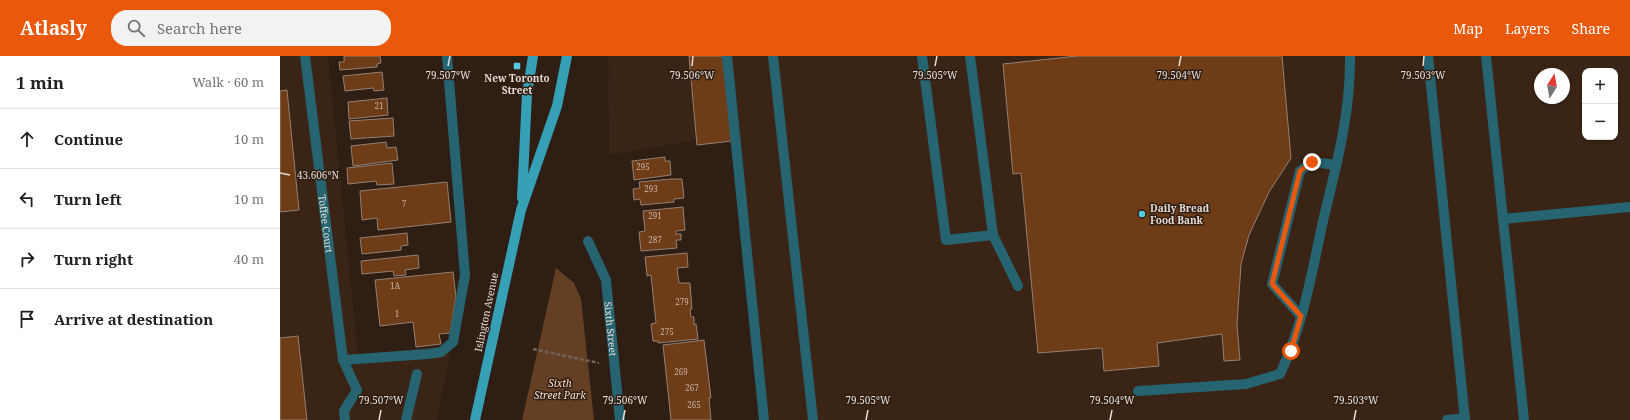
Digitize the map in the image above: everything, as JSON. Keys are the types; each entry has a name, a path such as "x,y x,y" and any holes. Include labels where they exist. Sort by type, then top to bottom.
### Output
{"main road":[{"name":"Islington Avenue","path":"521,210 527,94 533,56"},
{"name":"Islington Avenue","path":"475,420 521,210 557,106 567,56"}],"street":[{"name":"Toffee Court","path":"305,56 343,360 356,390 344,411 344,420"},
{"path":"343,360 441,352 453,342 465,275 447,56"},
{"path":"727,56 764,420"},
{"path":"773,56 813,420"},
{"path":"922,56 946,240 993,235"},
{"path":"970,56 993,235 1018,286"},
{"path":"1138,391 1246,384 1280,374 1291,351 1309,289 1346,121 1350,79 1350,56"},
{"path":"1428,56 1465,419 1447,420"},
{"path":"1486,56 1524,420"},
{"path":"1301,316 1272,284 1300,171 1312,162 1336,165"},
{"path":"1503,219 1630,207"},
{"name":"Sixth Street","path":"588,241 606,280 620,420"},
{"path":"406,420 417,374"}],"path":[{"path":"533,349 614,366"}],"shaded area":[{"path":"280,56 328,56 358,355 452,345 437,420 280,420"},
{"path":"608,56 1630,56 1630,420 767,420 737,133 609,155"}],"green space":[{"name":"Sixth Street Park","path":"556,268 574,283 581,299 594,420 522,420"}],"building":[{"path":"344,56 380,56 381,63 377,64 377,67 340,70 339,62 344,62"},
{"path":"689,56 723,56 732,141 697,145"},
{"name":"Daily Bread Food Bank","path":"1077,56 1282,56 1291,158 1269,192 1249,235 1241,264 1237,325 1240,360 1224,361 1222,334 1157,343 1159,366 1104,371 1102,348 1038,353 1021,173 1013,174 1003,64"},
{"path":"382,72 384,90 374,91 373,88 345,91 343,76"},
{"path":"287,90 299,210 280,212 280,91"},
{"path":"387,98 388,115 349,119 348,102"},
{"path":"393,118 394,136 351,139 349,121"},
{"path":"386,142 387,148 396,147 398,160 353,166 351,146"},
{"path":"665,157 665,161 670,161 671,175 634,180 632,161"},
{"path":"392,163 394,184 377,185 376,181 348,184 347,168"},
{"path":"682,179 684,198 674,199 674,202 641,205 640,199 634,200 633,189 640,188 639,182"},
{"path":"447,182 451,222 378,230 377,218 362,220 360,191"},
{"path":"683,207 685,230 676,231 676,234 681,234 681,240 676,240 677,248 641,251 639,232 645,231 643,211"},
{"path":"407,233 408,245 401,246 401,250 362,254 360,238"},
{"path":"687,253 688,267 677,268 679,283 690,283 692,309 690,309 691,317 694,317 694,325 696,324 698,339 658,343 658,341 653,341 651,324 656,323 651,275 647,276 645,257"},
{"path":"418,255 419,268 405,270 406,275 394,276 393,271 362,274 361,261"},
{"path":"453,272 456,297 450,333 439,334 441,344 416,347 413,322 380,326 375,280"},
{"path":"298,336 307,420 280,420 280,338"},
{"path":"704,340 711,398 709,398 711,420 671,420 663,345"}],"place":[{"name":"New Toronto Street","path":"517,66"},
{"name":"Daily Bread Food Bank","path":"1142,214"}],"route":[{"path":"1291,351 1301,316 1272,284 1300,171 1312,162"}]}
